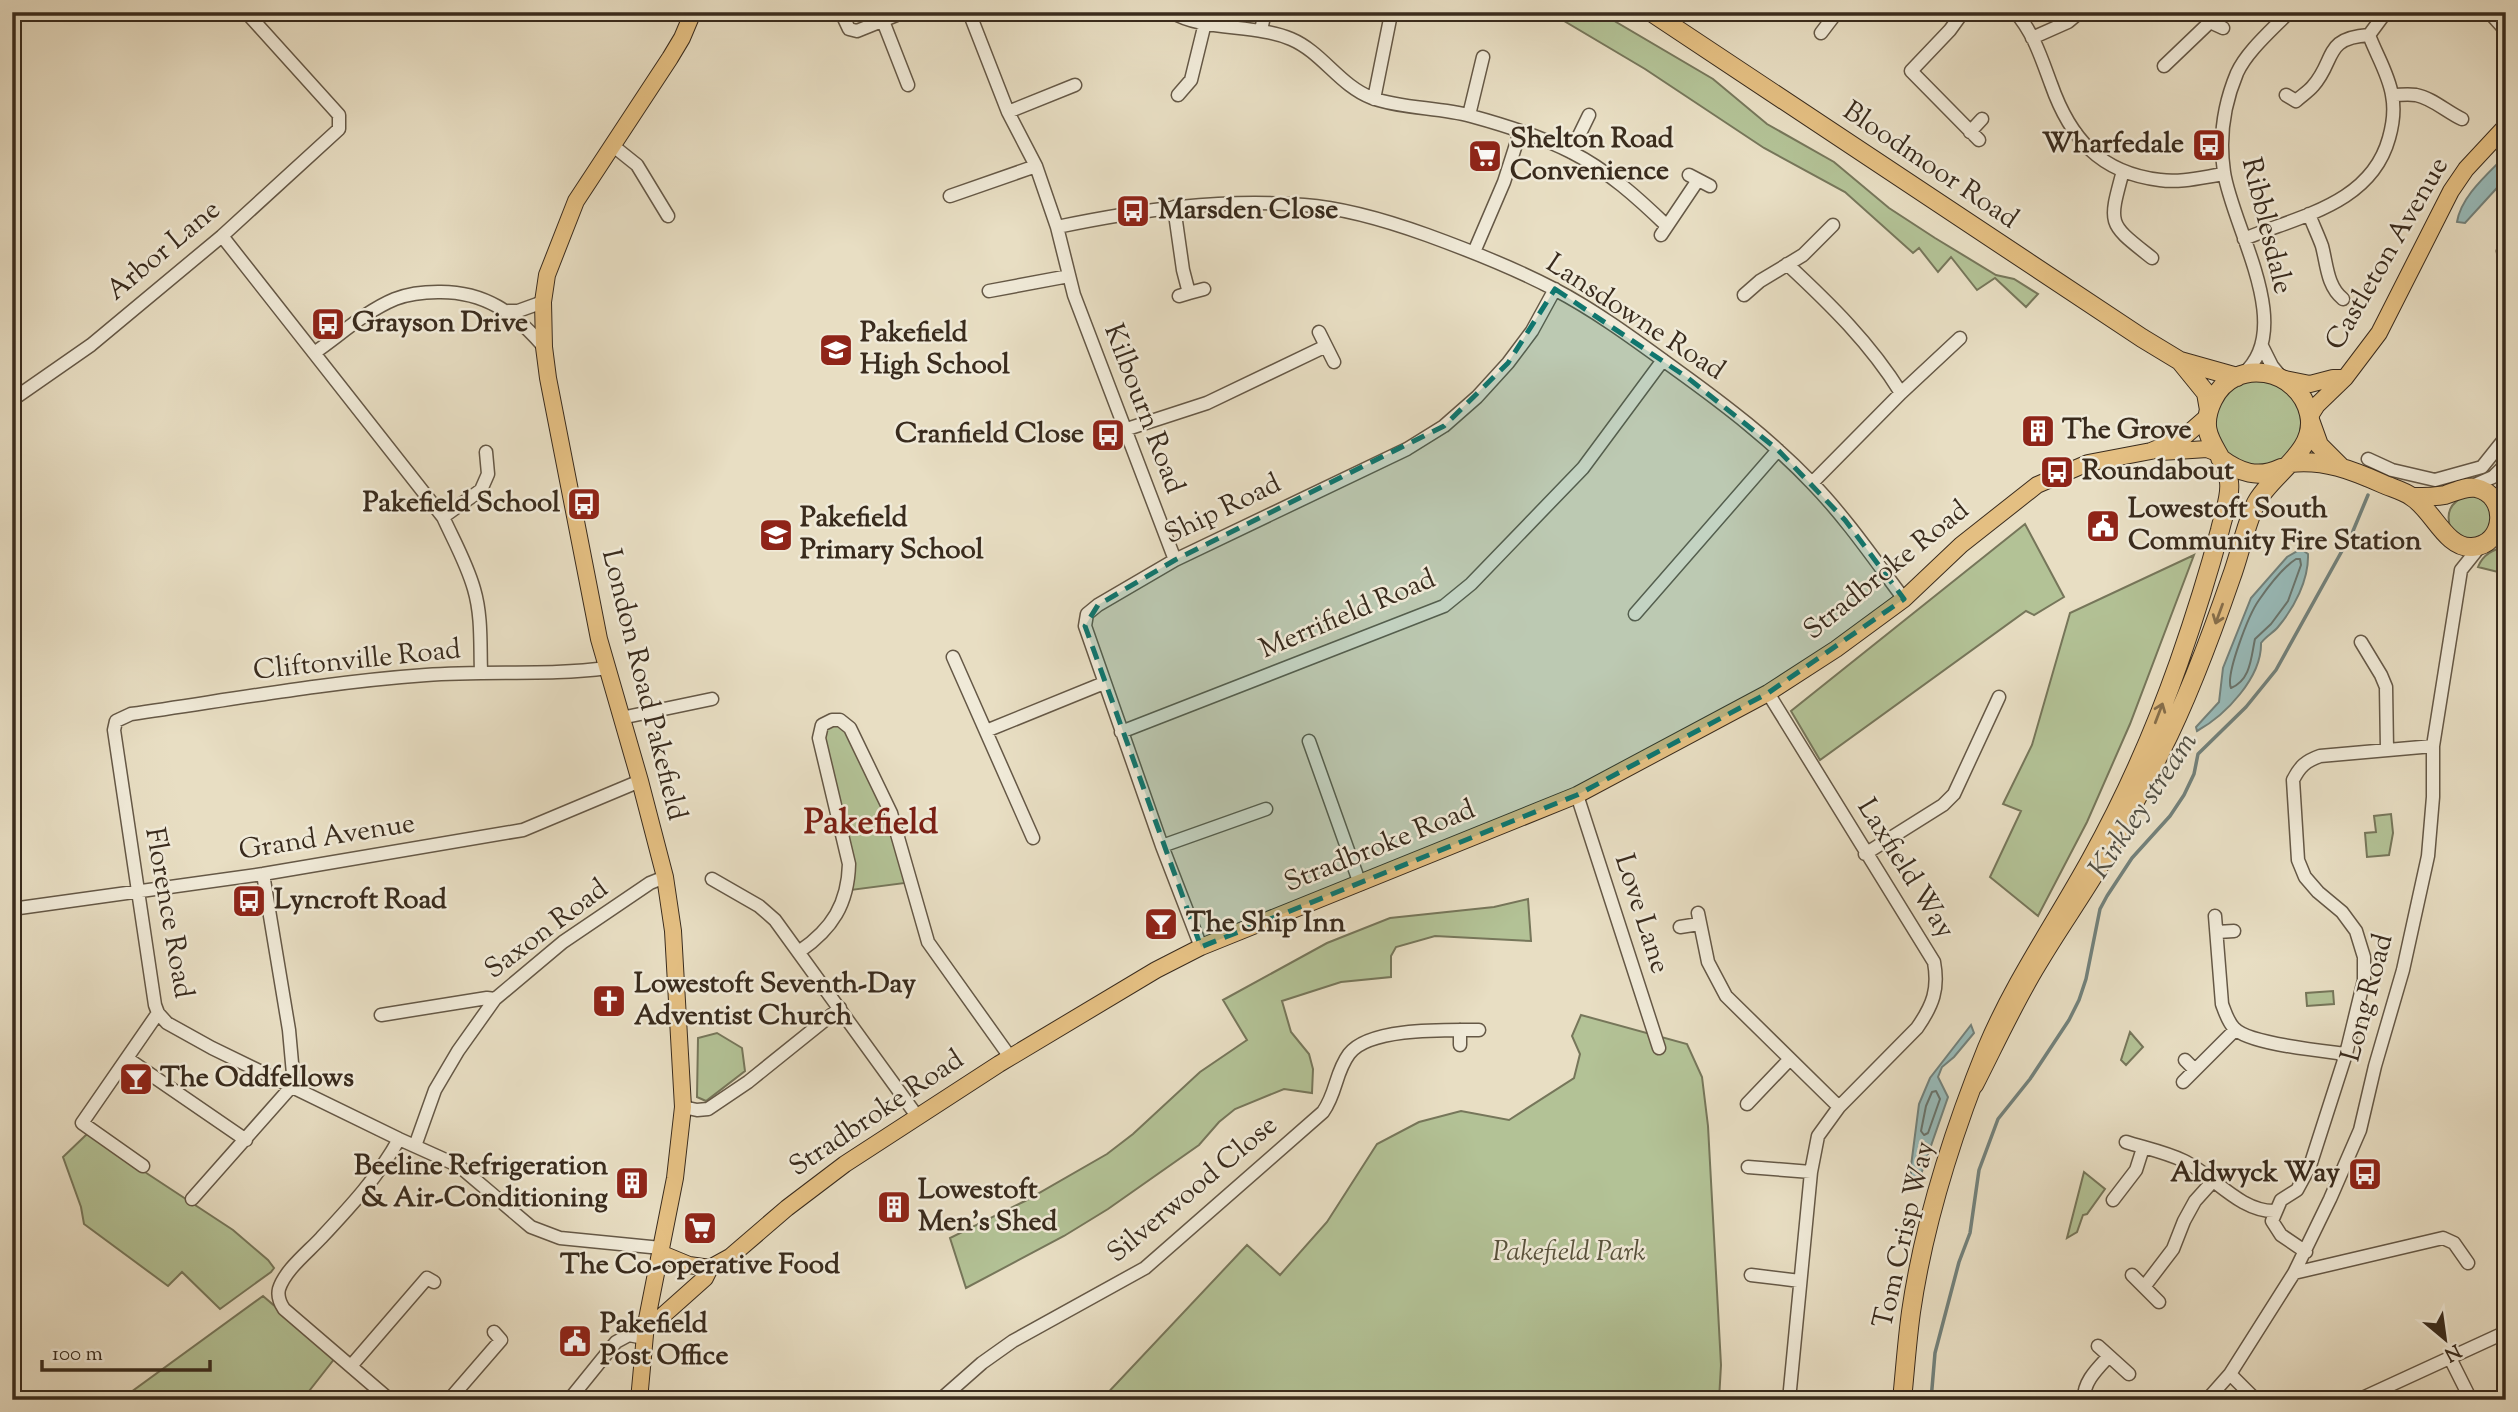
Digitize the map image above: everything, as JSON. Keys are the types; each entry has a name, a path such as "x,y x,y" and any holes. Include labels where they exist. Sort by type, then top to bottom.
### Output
{"highway":[{"name":"Bloodmoor Road","path":"1651,12 2062,286 2180,361"},
{"path":"2180,361 2240,375 2262,372 2283,378 2298,390 2319,445 2340,466"},
{"path":"1974,1085 1987,1047 2006,1010 2113,819 2157,719 2183,650 2222,522 2230,487 2208,435 2206,393 2180,361"},
{"path":"2209,413 2218,391 2240,375"},
{"path":"1974,1085 2036,965 2100,865 2162,749 2220,612 2255,506 2272,480 2304,444 2310,418"},
{"path":"2218,455 2247,474 2270,473 2287,465 2310,461 2340,466 2412,497 2444,532 2463,547 2506,541"},
{"path":"2412,497 2434,496 2460,490 2485,491 2501,512 2498,529 2483,544"},
{"path":"2444,532 2442,508 2460,490"},
{"name":"Tom Crisp Way","path":"1902,1400 1911,1313 1920,1262 1940,1180 1974,1085"}],"main road":[{"name":"London Road Pakefield","path":"639,1400 645,1331 675,1178 683,1107 674,931 665,877 607,668 566,479 544,347 543,302 547,275 576,201 670,58 693,12"},
{"name":"Castleton Avenue","path":"2310,418 2316,405 2345,378 2379,333 2451,191 2466,169 2506,126"},
{"name":"Castleton Avenue","path":"2283,378 2310,384 2345,378"},
{"name":"Stradbroke Road","path":"2151,451 2184,437 2209,413"},
{"name":"Stradbroke Road","path":"645,1331 705,1278 710,1268 730,1257 787,1208 845,1164 1010,1057 1157,970 1201,947 1577,795 1769,692 1836,649 1904,599 1961,545 2036,485 2088,463 2151,451 2207,449 2218,455"},
{"path":"661,1250 689,1265 710,1268"}],"street":[{"name":"Arbor Lane","path":"12,400 91,345 222,236 340,129 339,115 246,12"},
{"path":"841,12 849,29 857,31 904,12"},
{"name":"Kilbourn Road","path":"969,12 1008,112 1036,166 1057,227 1069,276 1124,430 1175,559"},
{"path":"1172,12 1205,23 1261,30 1290,39 1305,47 1357,91 1374,99 1469,116 1571,152 1613,178 1664,230 1699,180"},
{"path":"1261,30 1265,12"},
{"path":"1963,12 1907,76 1975,136 1982,119"},
{"path":"2014,12 2043,60 2066,121 2081,142 2101,160 2123,172 2161,181 2224,174"},
{"path":"2032,38 2068,22 2080,12"},
{"name":"Ribblesdale","path":"2262,346 2261,292 2224,174 2221,146 2223,119 2238,72 2289,12"},
{"path":"2295,101 2314,85 2338,43 2353,36 2369,35 2386,12"},
{"path":"2489,12 2506,31"},
{"path":"1374,99 1387,13 1406,16"},
{"path":"1821,33 1833,14"},
{"path":"2164,66 2210,17 2223,28"},
{"path":"883,21 908,85"},
{"path":"1178,95 1191,80 1205,23"},
{"path":"2245,239 2309,214 2356,191 2374,172 2386,148 2393,121 2392,94 2369,35"},
{"path":"1469,116 1483,57"},
{"path":"1008,112 1075,85"},
{"path":"2392,94 2415,95 2462,119"},
{"path":"1571,152 1590,115"},
{"path":"1474,252 1504,182 1520,132"},
{"path":"612,145 637,165 668,216"},
{"path":"950,196 1036,166"},
{"path":"2123,172 2113,209 2115,222 2120,233 2144,244 2152,258"},
{"name":"Lansdowne Road","path":"1057,227 1118,214 1174,207 1246,202 1307,205 1387,221 1474,252 1555,289 1610,323 1732,409 1812,483 1845,520 1904,599"},
{"path":"1174,207 1184,294 1204,289"},
{"path":"2309,214 2322,246 2326,272 2335,298"},
{"path":"1752,295 1787,264 1803,255 1829,225"},
{"path":"222,236 443,517 475,591 481,672"},
{"path":"2506,248 2503,251 2506,253"},
{"path":"1787,264 1833,307 1875,354 1900,393"},
{"path":"989,291 1069,276"},
{"name":"Ship Road","path":"1201,947 1121,732 1085,626 1087,614 1175,559 1407,449 1444,426 1477,397 1508,363 1532,331 1555,289"},
{"path":"314,353 372,311 396,298 423,292 475,295 508,311 529,329 544,347"},
{"path":"508,311 518,311 543,302"},
{"path":"1319,332 1334,362"},
{"path":"1124,430 1206,403 1326,346"},
{"path":"1812,483 1900,393 1957,346"},
{"path":"2240,375 2253,364 2262,346"},
{"path":"2262,346 2272,366 2283,378"},
{"name":"Merrifield Road","path":"1121,732 1444,606 1471,583 1583,468 1663,360"},
{"path":"2368,459 2392,470 2435,480 2482,467 2506,438"},
{"path":"1636,614 1778,450"},
{"path":"443,517 481,490 488,474 486,452"},
{"path":"2460,490 2482,483 2504,466"},
{"path":"2501,512 2498,480 2504,466"},
{"path":"2444,532 2461,570"},
{"name":"Long Road","path":"2207,1400 2230,1374 2306,1252 2360,1130 2375,1066 2403,970 2428,856 2433,797 2433,746 2461,570 2483,544"},
{"path":"2370,648 2386,687 2387,749"},
{"path":"953,657 1033,838"},
{"name":"Cliftonville Road","path":"116,721 131,714 383,678 607,668"},
{"path":"986,731 1104,682"},
{"name":"Laxfield Way","path":"1769,692 1934,962 1937,979 1927,1013 1917,1028 1839,1107 1818,1136 1811,1172 1789,1400"},
{"path":"1865,853 1943,805 1954,794 1998,697"},
{"path":"621,718 712,699"},
{"path":"800,951 817,939 832,923 849,879 849,864 819,738 822,725 832,720 840,720 850,728 891,813 929,942 1010,1057"},
{"name":"Florence Road","path":"116,721 114,730 158,1013 167,1023 212,1048 459,1166 531,1227 544,1233 560,1238 661,1250"},
{"path":"1308,741 1360,884"},
{"path":"2306,1252 2277,1231 2272,1221 2281,1200 2297,1190 2310,1166 2346,1054 2364,981 2364,957 2356,931 2342,912 2305,877 2298,860 2293,780 2299,768 2320,756 2433,746"},
{"name":"Grand Avenue","path":"12,909 263,874 523,830 640,781"},
{"name":"Love Lane","path":"1577,795 1659,1048"},
{"path":"1162,846 1266,809"},
{"path":"192,1199 292,1086 289,1030 263,874"},
{"name":"Saxon Road","path":"415,1146 435,1090 458,1051 495,999 564,942 650,883 665,877"},
{"path":"712,878 759,906 775,920 917,1116"},
{"path":"2215,916 2222,1004 2235,1030 2246,1036 2290,1046 2346,1054"},
{"path":"1679,927 1698,919 1708,962 1726,996 1839,1107"},
{"path":"2217,932 2234,931"},
{"path":"381,1015 487,998 495,999"},
{"path":"683,1107 708,1109 748,1082 840,1008"},
{"path":"142,1166 82,1123 158,1013"},
{"path":"1460,1030 1460,1045"},
{"name":"Silverwood Close","path":"940,1400 982,1363 1013,1341 1122,1282 1159,1256 1323,1112 1334,1097 1339,1071 1351,1051 1365,1041 1384,1035 1479,1030"},
{"path":"2183,1082 2235,1030"},
{"path":"128,1059 246,1140"},
{"path":"1747,1104 1789,1060"},
{"path":"2185,1060 2195,1070"},
{"path":"390,1400 279,1303 280,1287 289,1273 343,1214 389,1157 398,1139"},
{"path":"2126,1143 2183,1161 2204,1172 2241,1201 2266,1212 2275,1211"},
{"path":"2113,1200 2136,1170 2143,1148"},
{"path":"1748,1167 1811,1172"},
{"path":"2144,1287 2173,1249 2195,1201 2213,1181"},
{"path":"2294,1273 2443,1238 2454,1243 2468,1263"},
{"path":"1751,1275 1800,1281"},
{"path":"2132,1275 2159,1302"},
{"path":"351,1366 427,1276"},
{"path":"569,1400 616,1342 645,1331"},
{"path":"2358,1400 2506,1332"},
{"path":"449,1400 501,1339"},
{"path":"2098,1346 2129,1374"},
{"path":"2084,1400 2083,1392 2091,1376 2109,1356"},
{"path":"2450,1358 2471,1400"},
{"path":"2230,1374 2256,1400"}],"highlighted area":[{"path":"1555,289 1688,378 1778,450 1845,520 1904,599 1768,693 1577,795 1201,947 1085,626 1098,605 1175,560 1444,426 1508,363"}],"green space":[{"path":"1549,12 1599,12 1713,79 1767,124 1834,162 1889,208 1935,238 1996,275 2014,279 2038,294 2026,307 1995,278 1977,290 1951,257 1938,272 1919,248 1913,253 1845,192 1764,148 1645,69"},
{"path":"2258,380 2275,383 2289,392 2298,406 2301,423 2298,440 2289,454 2275,463 2258,466 2241,463 2227,454 2218,440 2215,423 2218,406 2227,392 2241,383"},
{"path":"2466,495 2481,499 2492,511 2489,532 2469,541 2451,530 2449,518 2450,509"},
{"path":"2025,524 2064,597 2034,615 2026,611 1820,760 1791,711"},
{"path":"2506,546 2506,574 2478,567 2489,553"},
{"path":"2194,555 2130,724 2087,822 2038,916 1990,877 2021,811 2003,804 2032,745 2070,613"},
{"path":"835,723 844,727 890,820 905,883 851,890 824,740 825,729"},
{"path":"2391,814 2393,833 2389,855 2367,857 2365,833 2376,832 2374,816"},
{"path":"1528,899 1531,941 1435,936 1396,947 1391,956 1391,977 1341,982 1282,1001 1291,1032 1309,1054 1313,1069 1312,1093 1284,1089 1235,1109 1219,1122 1199,1145 1108,1209 1064,1236 966,1288 950,1238 1025,1201 1107,1154 1133,1134 1200,1072 1247,1040 1223,1000 1327,943 1390,918 1494,907"},
{"path":"2333,991 2334,1004 2307,1006 2306,993"},
{"name":"Pakefield Park","path":"1581,1015 1687,1044 1702,1077 1708,1126 1721,1365 1719,1400 1101,1400 1247,1245 1280,1275 1327,1222 1377,1144 1419,1122 1461,1111 1509,1120 1574,1078 1580,1054 1572,1036"},
{"path":"2130,1032 2143,1047 2126,1065 2121,1060"},
{"path":"717,1033 742,1048 745,1071 706,1101 697,1097 698,1038"},
{"path":"87,1134 233,1230 274,1268 220,1309 182,1272 168,1286 84,1224 81,1207 63,1157"},
{"path":"2084,1172 2105,1189 2087,1214 2083,1215 2077,1232 2067,1238"},
{"path":"263,1296 335,1358 302,1400 128,1400 127,1395"}],"water":[{"path":"2506,155 2506,178 2465,223 2457,222 2470,194"},
{"path":"2301,549 2308,554 2308,564 2303,584 2290,611 2261,643 2256,669 2240,694 2219,715 2197,731 2196,727 2219,702 2223,668 2251,598 2287,557"},
{"path":"1971,1025 1974,1033 1942,1067 1938,1077 1948,1097 1918,1183 1914,1184 1911,1180 1911,1166 1919,1104 1930,1078"}],"waterway":[{"name":"Kirkley stream","path":"1931,1400 1935,1353 1959,1262 1970,1233 1979,1170 1998,1119 2030,1079 2079,1000 2100,909 2107,896 2132,858 2170,816 2184,795 2194,774 2198,754 2246,707 2276,670 2353,531 2368,495"}],"place":[{"name":"Wharfedale","path":"2209,145"},
{"name":"Shelton Road Convenience","path":"1485,156"},
{"name":"Marsden Close","path":"1133,211"},
{"name":"Grayson Drive","path":"328,324"},
{"name":"Pakefield High School","path":"836,350"},
{"name":"The Grove","path":"2038,431"},
{"name":"Cranfield Close","path":"1108,435"},
{"name":"Roundabout","path":"2057,472"},
{"name":"Pakefield School","path":"584,504"},
{"name":"Lowestoft South Community Fire Station","path":"2103,526"},
{"name":"Pakefield Primary School","path":"776,535"},
{"name":"Lyncroft Road","path":"249,901"},
{"name":"The Ship Inn","path":"1161,924"},
{"name":"Lowestoft Seventh-Day Adventist Church","path":"609,1001"},
{"name":"The Oddfellows","path":"136,1079"},
{"name":"Aldwyck Way","path":"2365,1174"},
{"name":"Beeline Refrigeration & Air-Conditioning","path":"632,1183"},
{"name":"Lowestoft Men's Shed","path":"894,1207"},
{"name":"The Co-operative Food","path":"700,1228"},
{"name":"Pakefield Post Office","path":"575,1341"}],"district":[{"name":"Pakefield","path":"871,824"}]}
